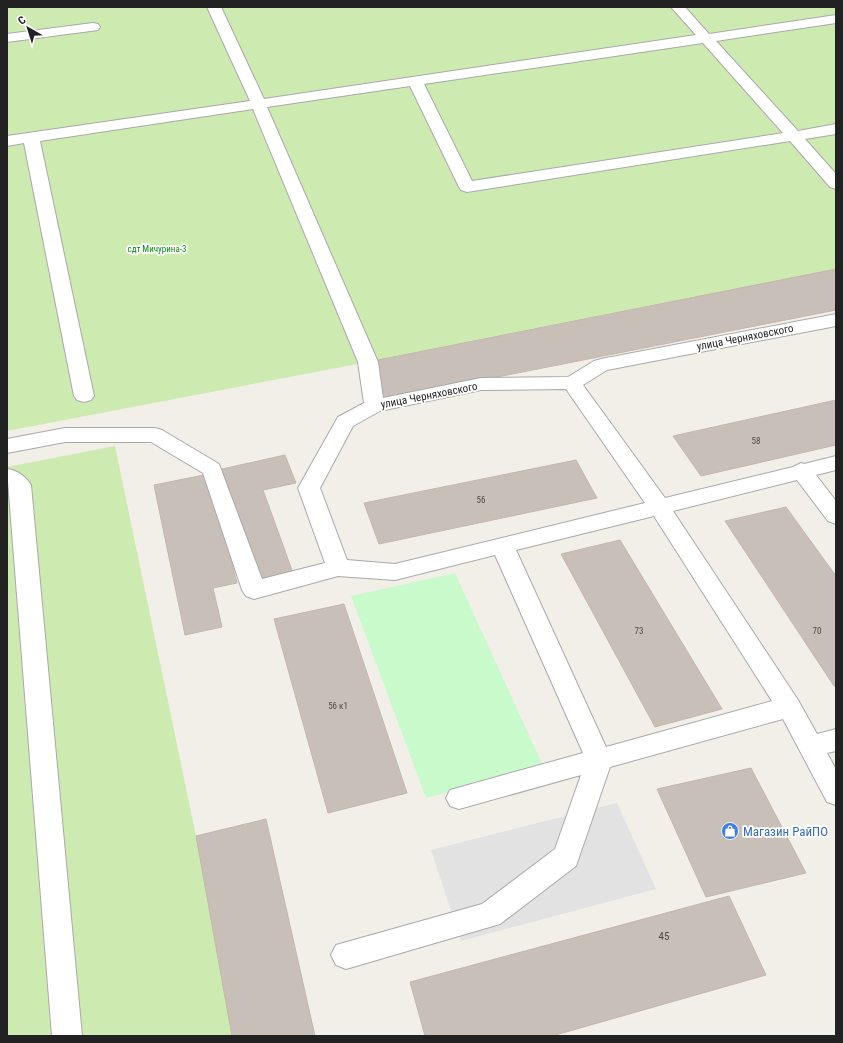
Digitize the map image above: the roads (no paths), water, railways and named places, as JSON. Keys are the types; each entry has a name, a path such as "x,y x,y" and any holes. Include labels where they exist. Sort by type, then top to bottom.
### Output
{"street":[{"path":"214,7 259,105 368,362 374,406"},
{"path":"678,7 836,184"},
{"path":"7,141 836,19"},
{"path":"7,38 94,27"},
{"path":"415,81 467,187 836,129"},
{"path":"31,137 84,396"},
{"name":"улица Черняховского","path":"338,568 309,488 346,422 374,406 481,384 572,383 601,365 836,320"},
{"path":"572,383 659,506 789,707 836,794"},
{"path":"7,446 65,435 155,435 212,469 254,590 338,568 395,572 800,470 836,463"},
{"path":"800,470 836,516"},
{"path":"7,476 10,476 20,485 67,1036"},
{"path":"346,955 490,915 566,858 599,760 502,545"},
{"path":"459,798 789,707"},
{"path":"810,747 836,740"}],"place":[{"name":"Магазин РайПО","path":"730,831"}],"park label":[{"name":"сдт Мичурина-3","path":"157,249"}]}
